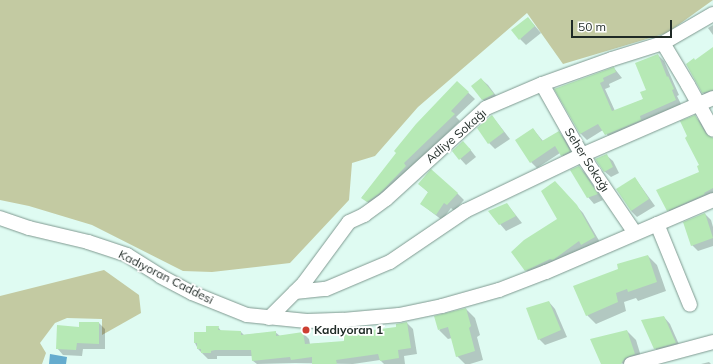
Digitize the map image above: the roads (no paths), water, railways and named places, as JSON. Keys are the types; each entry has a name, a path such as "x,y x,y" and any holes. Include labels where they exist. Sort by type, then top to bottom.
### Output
{"street":[{"name":"Adliye Sokağı","path":"269,318 304,283 349,222 364,215 386,199 486,108 542,84 612,59 663,44 713,14"},
{"path":"663,44 713,130"},
{"name":"Seher Sokağı","path":"542,84 582,155 635,233"},
{"path":"296,292 326,289 384,265 465,211 582,155 713,98"},
{"name":"Kadıyoran Caddesi","path":"0,218 29,228 88,242 128,254 160,276 192,293 247,315 314,321 399,315 442,306 499,290 546,272 713,200"},
{"path":"657,224 690,305"},
{"path":"631,364 713,342"}],"water":[{"path":"50,354 67,357 66,364 49,364"}],"place":[{"name":"Kadıyoran 1","path":"306,330"}]}
